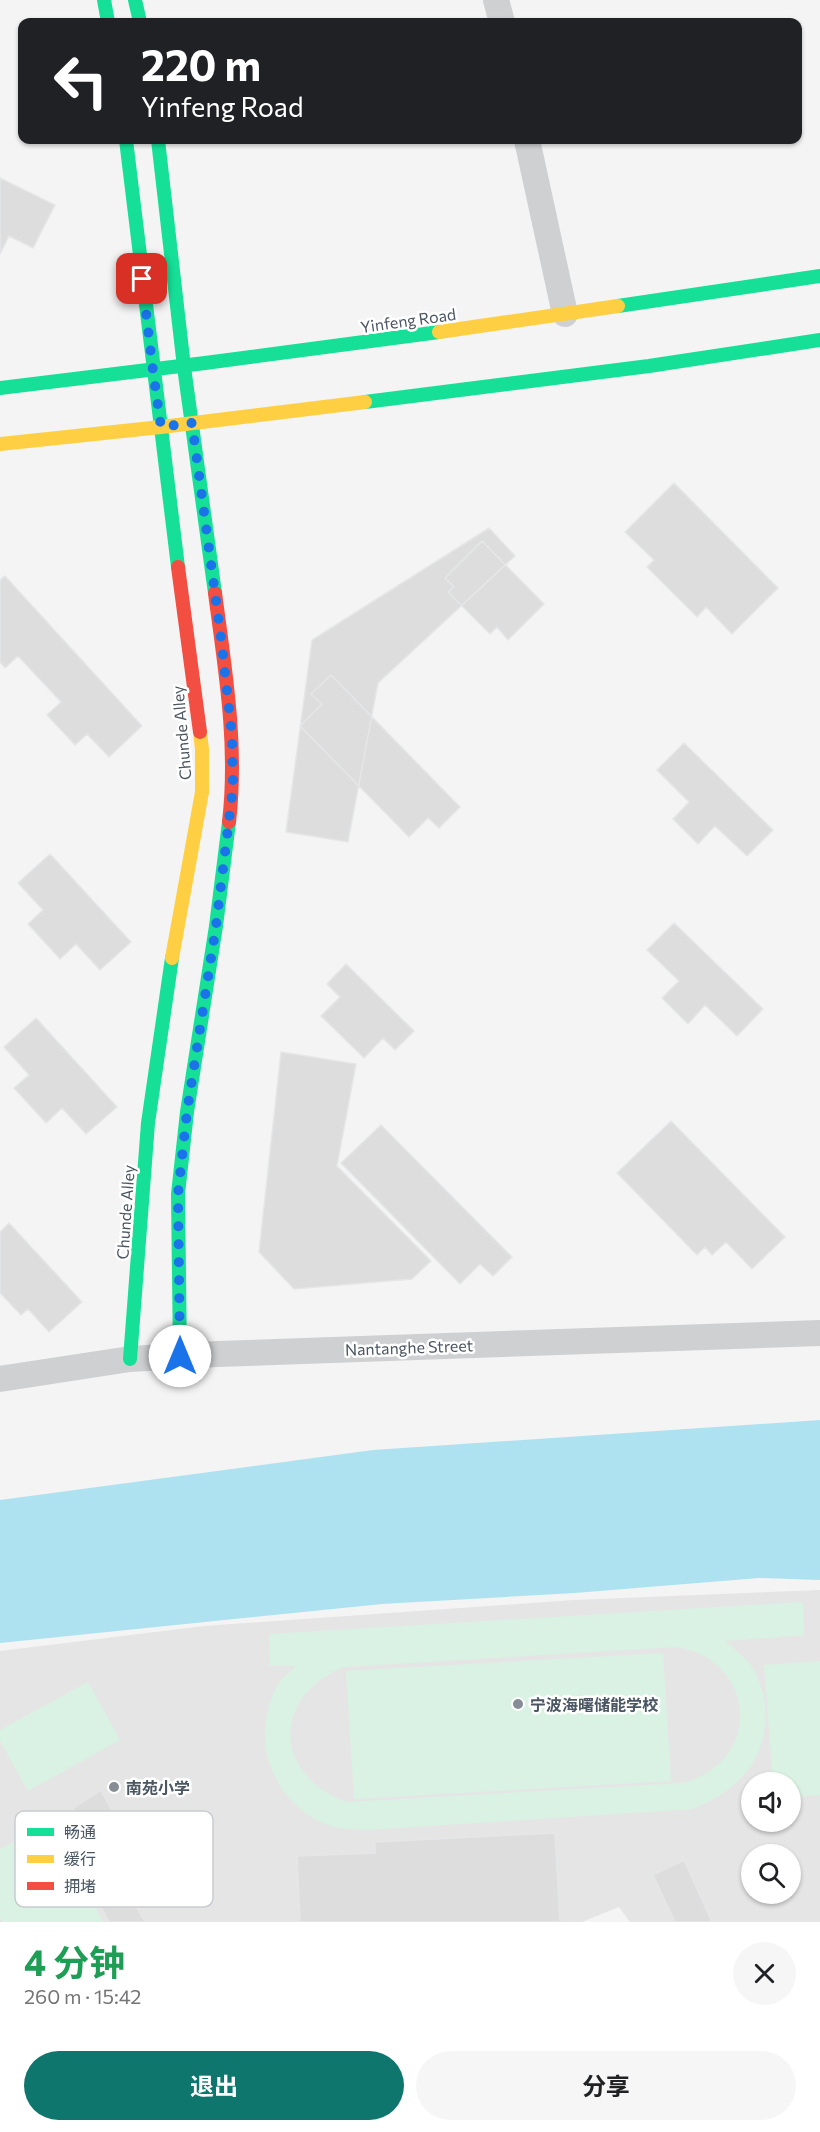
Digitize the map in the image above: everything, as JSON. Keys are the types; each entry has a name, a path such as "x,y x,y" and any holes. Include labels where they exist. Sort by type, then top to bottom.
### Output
{"street":[{"path":"104,0 107,18"},
{"path":"135,0 139,18"},
{"path":"496,0 501,18"},
{"name":"Chunde Alley","path":"126,144 202,749 202,792 167,985 148,1123 130,1359"},
{"path":"158,144 184,367 232,735 233,787 216,926 187,1112 178,1194 180,1356"},
{"path":"528,144 565,314"},
{"name":"Yinfeng Road","path":"0,388 361,344 820,276"},
{"path":"0,444 161,427 649,366 820,340"},
{"name":"Nantanghe Street","path":"0,1379 130,1359 180,1356 820,1333"}],"shaded area":[{"name":"宁波海曙储能学校","path":"820,1590 820,1922 630,1922 619,1907 582,1922 0,1922 0,1651 204,1626 574,1600"}],"green space":[{"path":"803,1602 804,1635 725,1641 746,1659 759,1680 765,1709 763,1740 750,1767 746,1772 741,1772 741,1778 735,1784 724,1793 693,1809 368,1830 331,1826 315,1819 288,1797 271,1768 266,1751 267,1716 278,1686 296,1666 270,1666 269,1634","holes":["676,1647 703,1655 723,1670 735,1690 740,1712 737,1734 727,1755 709,1772 682,1783 347,1802 323,1790 305,1774 294,1756 290,1736 293,1716 303,1697 320,1680 344,1667"]},
{"path":"663,1653 671,1781 354,1799 346,1671"},
{"path":"820,1661 820,1795 801,1796 801,1772 772,1772 764,1665"},
{"path":"88,1682 120,1740 28,1791 0,1741 0,1730"},
{"path":"15,1841 15,1907 95,1907 103,1922 3,1922 0,1917 0,1849"}],"water":[{"path":"820,1420 820,1580 759,1578 575,1593 382,1604 0,1643 0,1500 373,1450"}],"building":[{"path":"0,178 55,205 33,248 9,236 0,254"},
{"path":"674,483 778,588 732,634 706,607 697,617 647,567 654,560 625,532"},
{"path":"489,528 515,556 378,683 348,842 286,832 312,640"},
{"path":"482,541 544,604 508,640 497,627 490,634 448,592 454,587 445,578"},
{"path":"5,576 142,726 109,757 87,734 75,745 47,715 61,702 18,656 5,668 0,662 0,580"},
{"path":"331,675 460,807 439,828 428,818 409,837 300,726 322,704 311,694"},
{"path":"684,743 773,830 747,856 715,826 698,844 673,819 689,802 657,770"},
{"path":"50,854 131,942 100,970 76,944 60,959 28,924 43,910 18,883"},
{"path":"674,923 763,1009 737,1036 705,1005 688,1024 662,998 679,981 647,950"},
{"path":"346,964 414,1031 395,1050 383,1038 364,1058 321,1016 340,997 327,984"},
{"path":"36,1018 117,1107 86,1134 62,1108 46,1123 14,1088 29,1075 4,1047"},
{"path":"281,1052 356,1064 337,1166 431,1261 412,1279 294,1289 259,1252"},
{"path":"671,1121 785,1237 752,1269 726,1242 712,1255 705,1247 697,1255 617,1173"},
{"path":"381,1125 512,1257 493,1276 480,1264 460,1284 341,1163"},
{"path":"9,1223 82,1302 49,1332 28,1309 21,1315 0,1293 0,1232"},
{"path":"101,1790 112,1811 75,1811 73,1808"},
{"path":"555,1833 560,1922 300,1922 297,1856 375,1853 375,1842"},
{"path":"684,1860 712,1922 675,1922 653,1875"},
{"path":"101,1907 136,1907 145,1922 109,1922"}],"traffic: fast":[{"path":"104,0 107,18"},
{"path":"135,0 139,18"},
{"path":"126,144 178,567"},
{"path":"158,144 184,367 215,593"},
{"path":"618,306 820,276"},
{"path":"0,388 439,332"},
{"path":"365,402 649,366 820,340"},
{"path":"180,1356 178,1194 187,1112 216,926 229,822"},
{"path":"130,1359 148,1123 172,958"}],"traffic: slow":[{"path":"439,332 618,306"},
{"path":"0,444 365,402"},
{"path":"172,958 202,792 200,732"}],"traffic: jam":[{"path":"178,567 200,732"},
{"path":"215,593 231,736 229,822"}],"place":[{"name":"宁波海曙储能学校","path":"518,1704"},
{"name":"南苑小学","path":"114,1787"}],"route":[{"path":"142,279 161,427 192,423 232,735 233,787 225,856 187,1112 178,1194 180,1356"}]}
